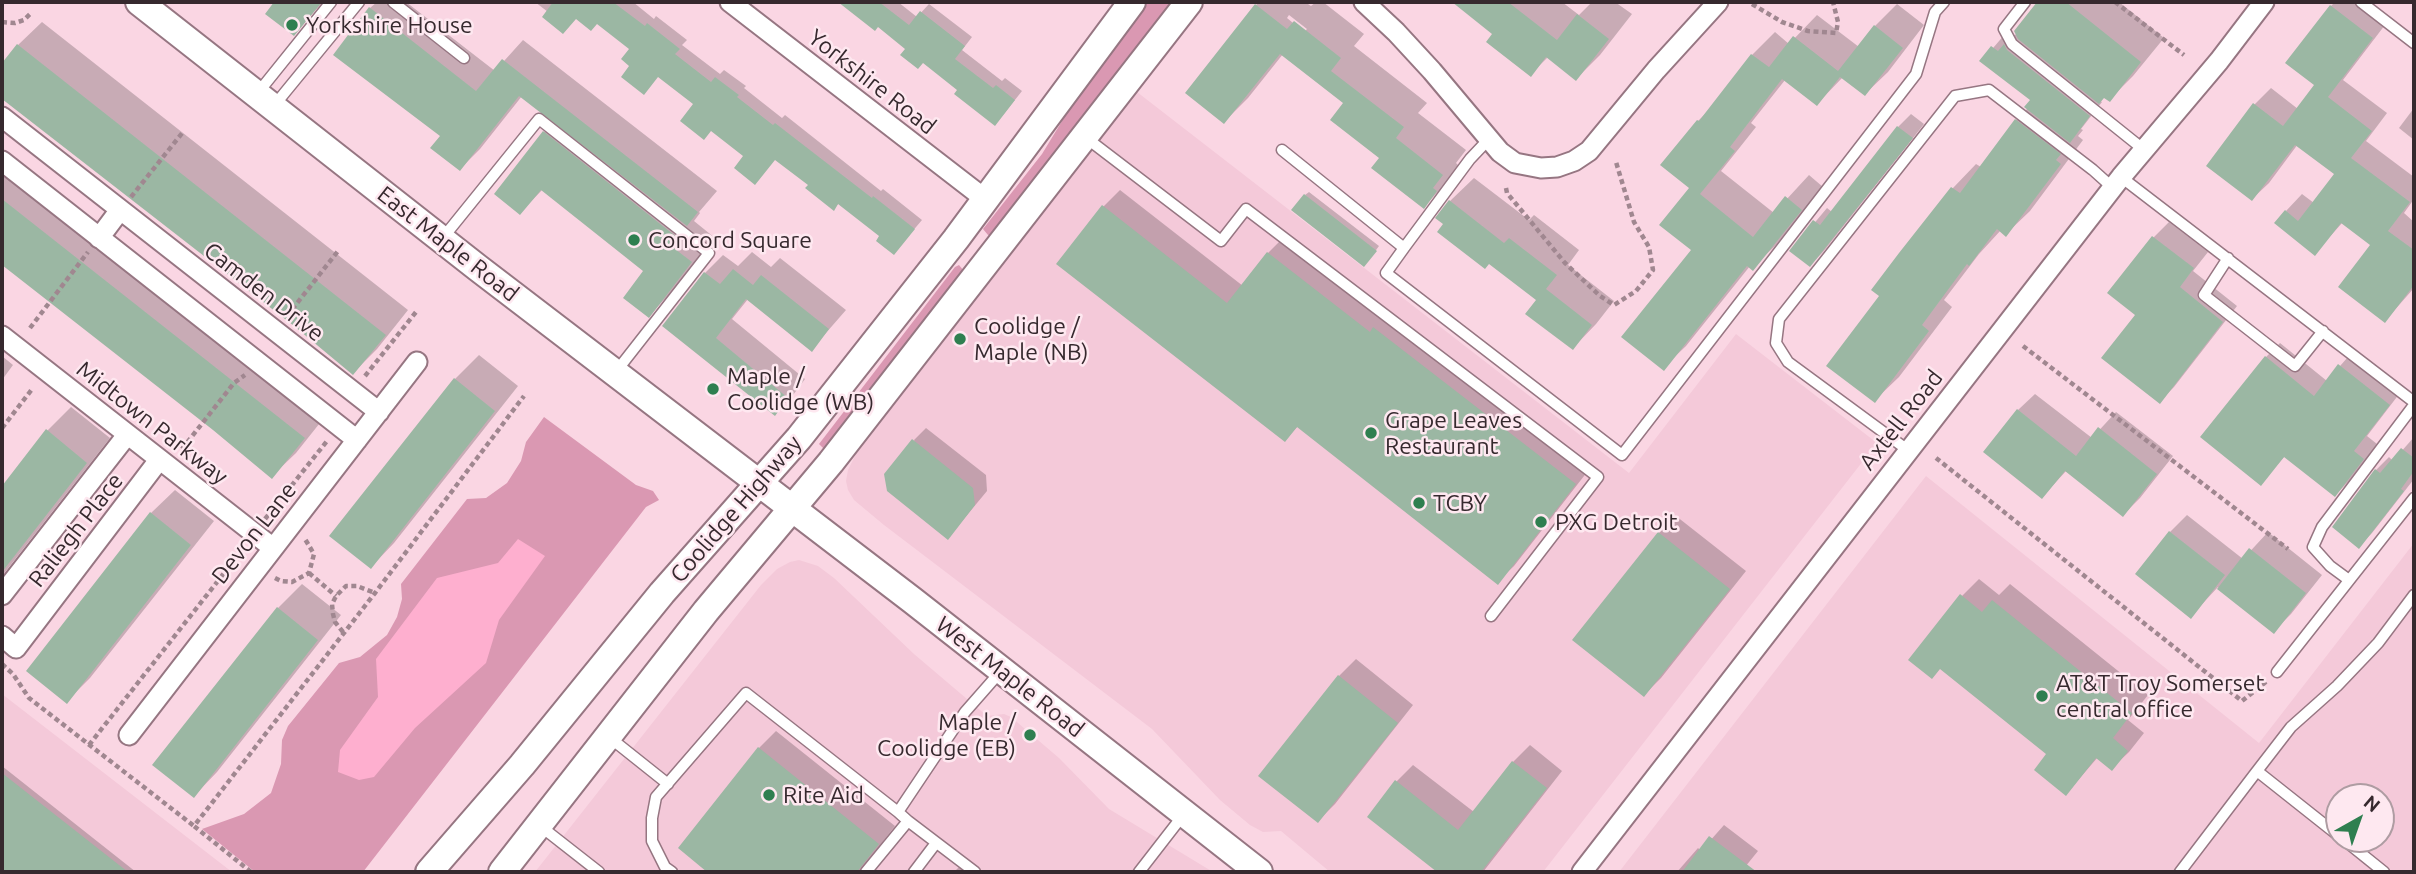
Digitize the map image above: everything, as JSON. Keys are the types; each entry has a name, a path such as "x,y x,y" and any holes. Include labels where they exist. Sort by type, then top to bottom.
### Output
{"main road":[{"name":"East Maple Road","path":"139,2 759,484"},
{"name":"Coolidge Highway","path":"429,872 522,765 662,593 799,438 956,239 1132,2"},
{"name":"Coolidge Highway","path":"502,872 714,600 792,509 987,263 1189,2"},
{"path":"956,239 987,263"},
{"name":"West Maple Road","path":"759,484 1259,872"},
{"path":"448,872 514,792 522,765"}],"street":[{"name":"Yorkshire Road","path":"730,2 985,199"},
{"path":"1364,2 1432,71 1488,140 1515,163 1541,168 1557,167 1574,161 1589,151 1656,70 1718,2"},
{"name":"Axtell Road","path":"1582,872 2143,149 2219,61 2264,2"},
{"name":"Camden Drive","path":"2,117 123,207 379,412"},
{"path":"2,161 97,241 357,440"},
{"path":"97,241 123,207"},
{"name":"Midtown Parkway","path":"2,336 273,548"},
{"name":"Devon Lane","path":"129,734 418,362"},
{"name":"Raliegh Place","path":"2,595 127,435"},
{"name":"Raliegh Place","path":"2,636 16,648 159,460"}],"lane":[{"path":"265,100 331,2"},
{"path":"265,100 359,2"},
{"path":"393,2 464,58"},
{"path":"1488,140 1470,159 1386,272 1622,455 1916,74 1935,12 1944,2"},
{"path":"2025,2 2004,29 2012,44 2143,149"},
{"path":"2361,2 2414,43"},
{"path":"1909,451 1787,362 1776,342 1779,319 1955,96 1989,90 2117,183 2228,258 2414,403 2322,527 2313,547 2330,566 2349,580"},
{"path":"442,239 539,119 709,253 615,373"},
{"path":"1084,137 1221,241 1246,209 1598,477 1491,616"},
{"path":"1282,150 1404,248"},
{"path":"2228,258 2204,295 2295,366 2323,331"},
{"path":"2277,672 2414,498"},
{"path":"2180,872 2291,727 2337,686 2378,643 2414,595"},
{"path":"898,811 965,712 1001,670"},
{"path":"672,872 665,867 653,841 652,818 656,797 746,693 975,872"},
{"path":"609,737 668,784"},
{"path":"2257,771 2325,825"},
{"path":"1139,872 1184,814"},
{"path":"866,872 908,821"},
{"path":"539,825 599,872"},
{"path":"914,872 936,842"},
{"path":"2360,853 2384,872"}],"path":[{"path":"1752,4 1782,22 1808,31 1836,33 1838,22 1833,2"},
{"path":"2115,2 2184,55"},
{"path":"2,22 15,23 24,20 31,13"},
{"path":"123,207 183,132"},
{"path":"1506,188 1507,193 1565,263 1600,296 1614,305 1636,291 1653,270 1649,247 1634,222 1616,162"},
{"path":"30,328 97,241"},
{"path":"280,325 338,251"},
{"path":"358,385 416,312"},
{"path":"2023,346 2288,549"},
{"path":"182,449 234,383 250,368"},
{"path":"2,428 33,388"},
{"path":"194,826 375,593 523,396"},
{"path":"261,524 332,434"},
{"path":"1936,458 2242,701 2277,672"},
{"path":"271,576 292,582 309,573 314,554 300,535"},
{"path":"89,745 247,542"},
{"path":"309,573 336,596"},
{"path":"343,632 335,622 333,614 332,604 336,596 346,586 357,586 375,593"},
{"path":"2,664 13,674 29,698 251,872"}],"shaded area":[{"path":"1146,2 1174,2 991,237 988,235 983,229 1042,154 1090,75"},
{"path":"1137,92 1629,473 1736,334 1877,443 1543,872 1330,872 1281,831 1263,832 1250,825 1220,800 1152,729 884,525 854,500 848,490 848,470 856,454"},
{"path":"959,265 964,271 826,450 823,448 819,444"},
{"path":"544,417 636,485 653,491 659,500 646,507 363,872 255,872 202,829 244,814 271,793 281,764 282,740 288,726 339,663 360,657 387,635 397,617 402,599 401,584 467,499 486,498 507,483 521,461 526,442"},
{"path":"1926,476 2259,743 2414,543 2414,872 1619,872"},
{"path":"518,539 545,556 499,620 486,663 415,728 374,777 359,780 338,772 340,750 378,697 376,659 437,578 498,563"},
{"path":"799,560 818,566 834,578 914,654 987,716 1004,714 1011,717 1059,758 1109,809 1213,872 535,872 761,585 777,569"},
{"path":"2,694 232,872 2,872"}],"building":[{"name":"Yorkshire House","path":"274,2 322,2 294,36 265,14"},
{"path":"553,2 613,2 645,26 647,23 680,49 675,54 711,82 715,77 773,125 775,123 915,229 894,255 876,241 879,236 838,204 834,211 805,188 808,185 775,160 755,185 734,168 743,156 711,131 704,140 680,121 693,104 658,77 644,95 621,77 629,66 621,59 629,49 597,24 591,31 576,19 563,34 542,17"},
{"path":"838,2 879,2 909,25 920,11 965,46 955,59 993,88 996,85 1015,100 995,126 954,94 957,90 923,63 918,69 900,55 905,49 878,27 875,31"},
{"path":"1452,2 1508,2 1557,40 1577,14 1609,39 1576,81 1546,57 1531,77 1486,42 1492,34"},
{"path":"2037,2 2066,2 2141,62 2110,102 2104,98 2099,104 2018,39 2014,31"},
{"path":"1255,4 1287,29 1294,21 1341,58 1331,71 1404,127 1396,138 1443,175 1433,188 1437,191 1424,209 1371,168 1379,158 1330,120 1343,103 1280,54 1224,124 1185,93"},
{"path":"2330,5 2373,38 2328,97 2372,131 2351,158 2410,202 2388,231 2414,250 2414,285 2385,323 2338,287 2370,245 2341,223 2315,256 2274,223 2285,210 2298,221 2334,174 2295,145 2252,201 2206,166 2253,103 2283,126 2314,85 2285,63"},
{"path":"369,7 476,91 502,59 698,212 687,226 519,96 460,171 430,148 440,136 333,55"},
{"path":"1874,25 1903,48 1865,96 1840,77 1817,106 1782,79 1730,147 1735,151 1700,194 1753,237 1785,196 1802,210 1753,271 1747,266 1664,371 1621,337 1691,250 1659,225 1689,188 1660,165 1697,120 1699,121 1751,54 1769,67 1793,36 1838,71"},
{"path":"17,44 386,335 353,375 2,99 2,63"},
{"path":"2004,44 2007,50 2090,116 2070,143 2024,107 2030,100 1979,61 1991,46 1998,51"},
{"path":"2015,119 2061,154 2056,160 2061,164 2006,237 1997,229 1969,266 1967,264 1922,325 1929,331 1875,403 1826,366 1879,296 1871,290 1899,253 1951,187 1960,193"},
{"path":"1897,126 1913,138 1810,267 1789,251 1813,220 1820,225"},
{"name":"Concord Square","path":"543,131 678,238 671,246 692,262 649,318 623,298 643,271 541,190 520,215 494,194"},
{"path":"1304,194 1377,251 1364,267 1291,210"},
{"path":"2,199 305,438 272,479 2,265"},
{"path":"1449,200 1504,243 1509,238 1557,275 1546,289 1592,325 1573,350 1525,314 1536,300 1489,264 1485,269 1437,232 1443,224 1435,218"},
{"path":"1102,205 1227,303 1267,252 1370,332 1373,327 1576,484 1498,585 1297,427 1285,442 1056,264"},
{"path":"2152,236 2194,268 2180,287 2223,322 2160,404 2101,358 2135,315 2107,293"},
{"path":"733,269 753,285 761,275 829,329 812,352 746,299 716,338 788,398 775,416 662,326 704,272 720,284"},
{"path":"2265,356 2314,396 2338,364 2390,405 2354,451 2364,459 2335,497 2284,457 2261,486 2200,437"},
{"path":"454,378 495,411 371,569 329,536"},
{"path":"2017,409 2076,456 2098,427 2157,474 2123,517 2065,471 2042,499 1983,452"},
{"path":"46,429 87,463 2,572 2,486"},
{"path":"912,439 973,488 975,505 948,540 887,491 884,474"},
{"path":"2401,448 2414,458 2414,471 2401,489 2404,491 2359,549 2332,527 2375,469 2380,473"},
{"path":"150,512 191,545 67,704 26,671"},
{"path":"2169,531 2225,575 2191,619 2135,574"},
{"path":"1658,532 1730,589 1644,697 1572,640"},
{"path":"2249,548 2306,593 2274,634 2217,589"},
{"name":"AT&T Troy Somerset central office","path":"1960,594 1982,612 1992,600 2132,713 2113,738 2128,751 2112,771 2096,758 2066,796 2034,770 2046,754 1940,669 1932,679 1908,660"},
{"path":"277,607 318,640 194,798 152,765"},
{"path":"1338,675 1398,723 1318,823 1258,776"},
{"name":"Rite Aid","path":"758,747 879,844 857,872 707,872 678,848"},
{"path":"1512,761 1547,788 1481,872 1437,872 1367,817 1395,780 1458,830"},
{"path":"2,773 128,872 2,872"},
{"path":"1709,836 1757,872 1682,872"}],"place":[{"name":"Yorkshire House","path":"292,25"},
{"name":"Concord Square","path":"634,240"},
{"name":"Coolidge / Maple (NB)","path":"960,339"},
{"name":"Maple / Coolidge (WB)","path":"713,389"},
{"name":"Grape Leaves Restaurant","path":"1371,433"},
{"name":"TCBY","path":"1419,503"},
{"name":"PXG Detroit","path":"1541,522"},
{"name":"AT&T Troy Somerset central office","path":"2042,696"},
{"name":"Maple / Coolidge (EB)","path":"1030,735"},
{"name":"Rite Aid","path":"769,795"}]}
